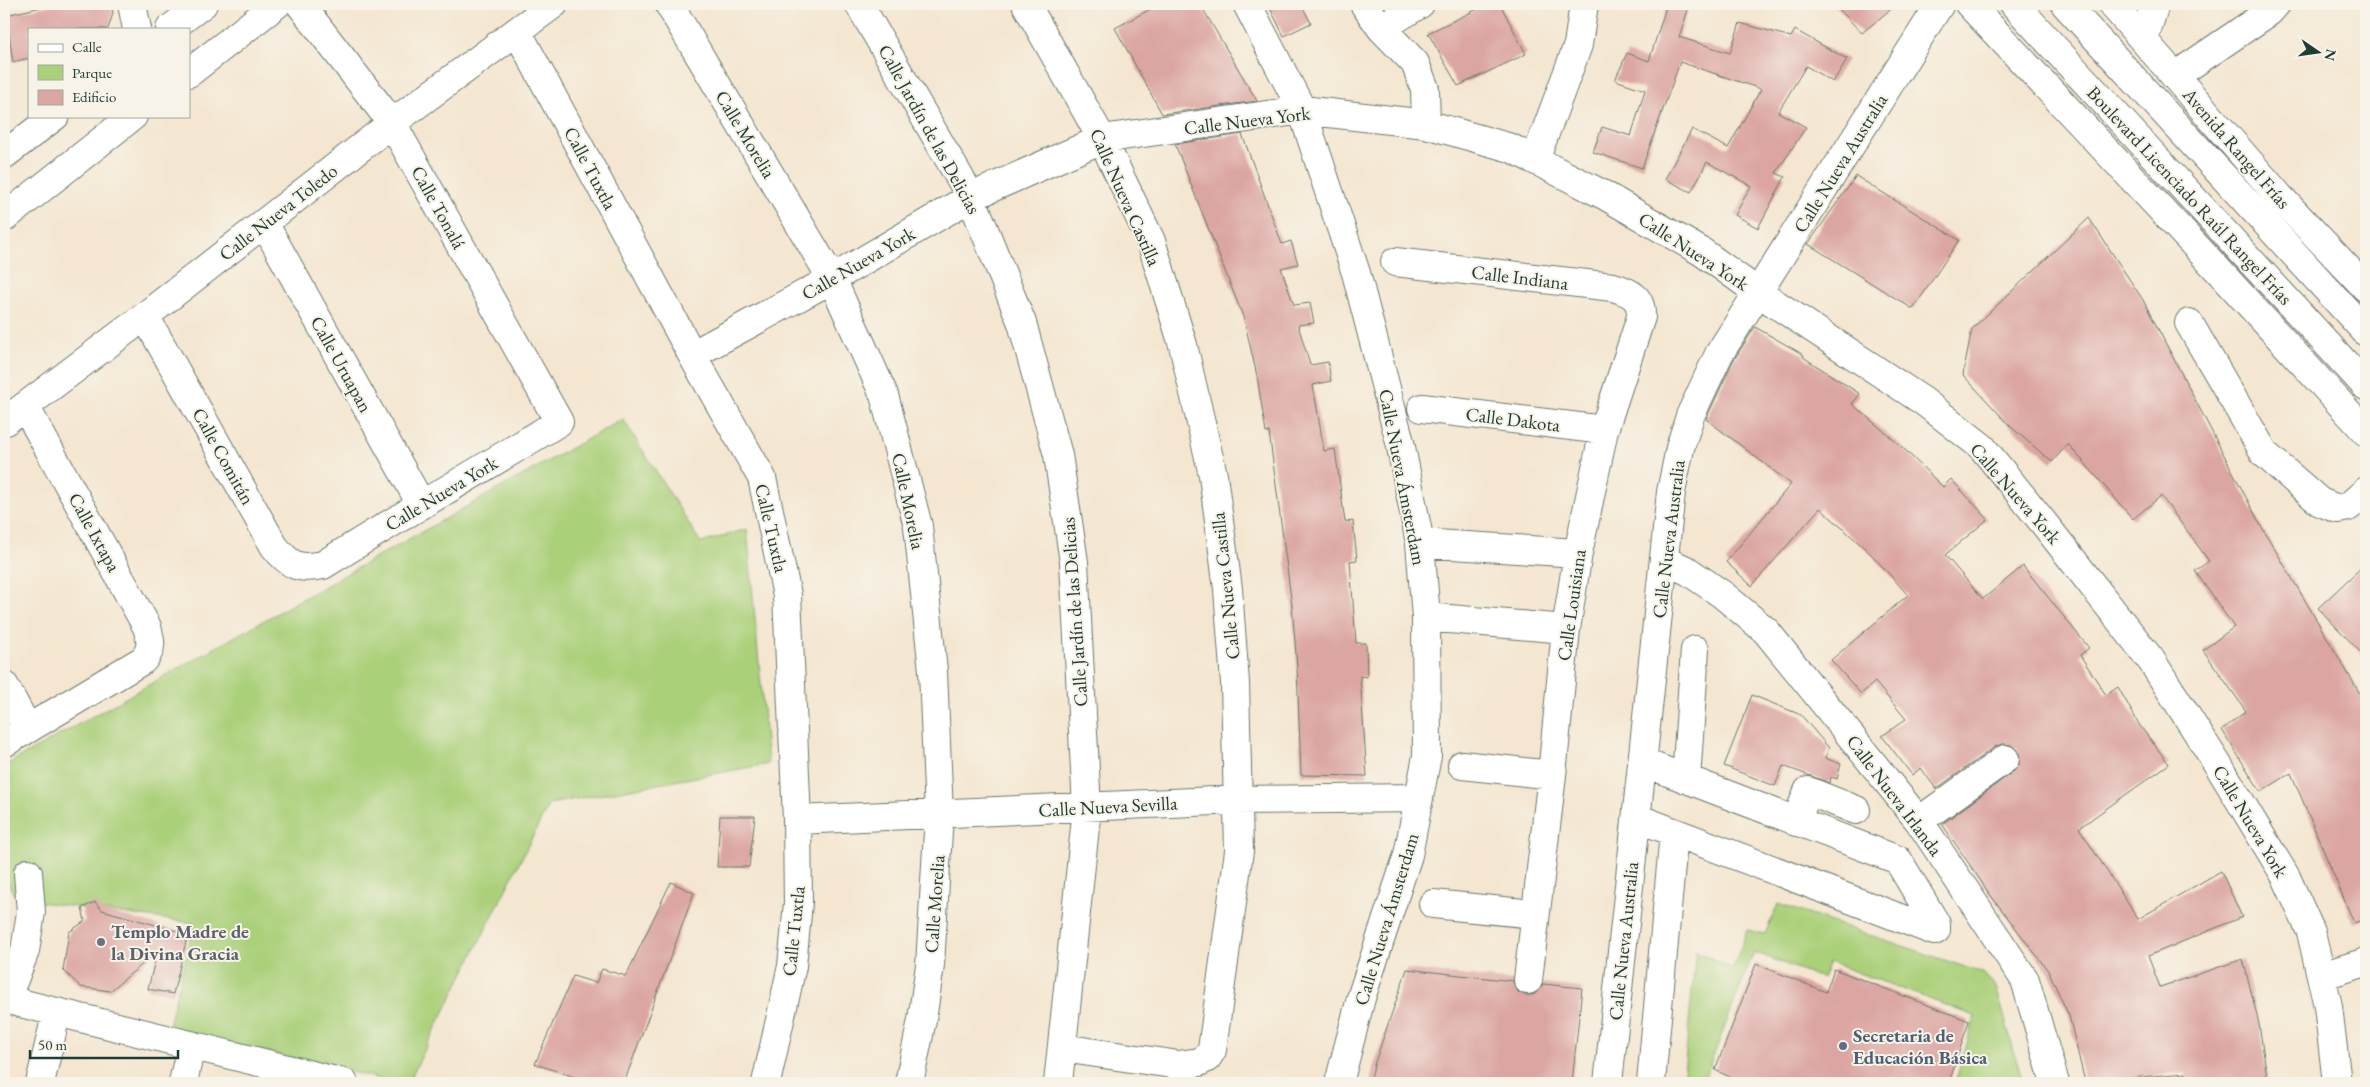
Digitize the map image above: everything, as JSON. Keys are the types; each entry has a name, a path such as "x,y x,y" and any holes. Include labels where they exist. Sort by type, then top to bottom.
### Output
{"street":[{"path":"132,4 137,28"},
{"path":"171,28 202,4"},
{"path":"190,72 277,4"},
{"name":"Calle Tonalá","path":"300,4 392,123 560,422"},
{"name":"Calle Nueva Toledo","path":"4,422 145,316 392,123 554,4"},
{"name":"Calle Morelia","path":"668,4 832,279 874,369 884,395 918,526 932,671 939,815 930,965 922,1020 909,1083"},
{"name":"Calle Jardín de las Delicias","path":"859,4 971,198 1022,323 1058,455 1074,562 1087,808 1058,1083"},
{"name":"Calle Nueva Castilla","path":"1026,4 1102,139 1151,241 1183,345 1213,475 1228,589 1235,682 1239,851 1212,1050 1207,1058 1199,1062 1179,1065 1062,1048"},
{"name":"Calle Nueva Ámsterdam","path":"1247,4 1302,110 1356,273 1400,442 1420,542 1426,616 1427,756 1408,855 1361,998 1340,1083"},
{"path":"1364,4 1381,28 1415,63 1422,77 1425,89 1426,124"},
{"path":"1381,28 1420,4"},
{"path":"1535,160 1578,45 1584,4"},
{"path":"1969,4 2366,432"},
{"path":"1989,4 2067,109"},
{"name":"Boulevard Licenciado Raúl Rangel Frías","path":"2014,4 2366,386"},
{"name":"Boulevard Licenciado Raúl Rangel Frías","path":"2065,4 2366,332"},
{"name":"Avenida Rangel Frías","path":"2112,4 2279,196 2366,288"},
{"path":"2144,39 2155,4"},
{"path":"2175,76 2269,12 2276,4"},
{"name":"Calle Nueva Australia","path":"1608,1083 1671,492 1680,448 1690,416 1719,354 1759,293 1937,5"},
{"name":"Calle Tuxtla","path":"517,31 692,355 762,478 787,595 798,820 798,903 792,966 766,1083"},
{"name":"Calle Nueva York","path":"692,355 832,279 971,198 1102,139 1302,110 1426,124 1511,148 1604,195 1702,252 1759,293 1923,401 1982,448 2151,660 2225,776 2286,877 2311,932 2328,1006 2337,1083"},
{"path":"4,155 52,118"},
{"path":"4,218 130,118"},
{"name":"Calle Uruapan","path":"264,223 421,504"},
{"name":"Calle Indiana","path":"1395,262 1613,287 1628,292 1638,299 1640,304"},
{"name":"Calle Louisiana","path":"1528,980 1534,914 1552,775 1566,630 1578,553 1604,430 1641,317 1640,304"},
{"name":"Calle Comitán","path":"145,316 274,546 294,566 309,568 323,565"},
{"path":"2189,323 2265,454 2320,502 2338,509 2348,507 2366,491"},
{"name":"Calle Ixtapa","path":"25,406 147,627 151,640 150,651 143,660 28,729"},
{"name":"Calle Dakota","path":"1422,408 1604,430"},
{"name":"Calle Nueva York","path":"323,565 421,504 560,422"},
{"path":"1420,542 1578,553"},
{"name":"Calle Nueva Irlanda","path":"1664,560 1688,571 1723,595 1766,631 1919,821 2025,980 2055,1083"},
{"path":"1426,616 1566,630"},
{"path":"1686,779 1695,650"},
{"path":"4,685 28,729 4,743"},
{"path":"1919,821 2005,759"},
{"path":"1637,818 1936,931 1936,924 1900,862 1642,762"},
{"path":"1462,765 1552,775"},
{"path":"1796,822 1808,791 1856,810"},
{"name":"Calle Nueva Sevilla","path":"798,820 1237,800 1419,798"},
{"path":"1651,1083 1674,833"},
{"path":"4,1005 26,951 30,912 28,873"},
{"path":"1434,904 1534,914"},
{"path":"2321,976 2366,962"},
{"path":"4,1005 53,1028 188,1064 270,1083"},
{"path":"4,1005 188,1064 344,1083"},
{"path":"40,1083 53,1028"}],"green space":[{"path":"623,419 701,543 747,529 768,764 549,804 408,1083 398,1083 168,1029 194,923 17,899 4,876 4,766"},
{"path":"1778,904 1983,973 1996,987 2023,1083 1955,1083 1975,1016 1829,962 1822,978 1754,952 1705,1077 1721,1083 1683,1083 1696,951 1733,969 1747,930 1765,934"}],"building":[{"path":"55,4 111,4 113,13 108,28 28,28 28,58 13,62 6,15"},
{"path":"1160,4 1200,4 1257,101 1162,114 1115,28"},
{"path":"1268,4 1301,4 1311,23 1284,36"},
{"path":"1488,4 1500,4 1526,54 1458,86 1428,33"},
{"path":"1667,4 1690,4 1679,37 1730,53 1740,23 1791,37 1795,30 1847,59 1833,82 1806,66 1778,112 1806,127 1776,173 1785,177 1758,228 1735,215 1751,186 1707,162 1691,192 1665,179 1692,129 1728,148 1761,89 1680,62 1642,168 1593,152 1602,127 1631,136 1645,90 1615,80 1627,53 1649,61"},
{"path":"1834,4 1897,4 1862,33"},
{"path":"1242,134 1282,244 1291,241 1298,264 1281,268 1294,305 1310,303 1314,323 1298,325 1310,365 1328,362 1331,381 1313,385 1324,451 1335,449 1345,522 1353,521 1357,560 1350,561 1356,643 1366,643 1367,677 1360,676 1367,776 1301,775 1297,666 1292,606 1269,432 1266,433 1257,376 1244,319 1175,144"},
{"path":"1856,176 1959,240 1913,309 1808,244"},
{"path":"2089,218 2143,300 2260,524 2366,704 2366,919 2354,923 2291,773 2261,792 2222,730 2246,711 2203,650 2234,627 2195,571 2209,561 2161,496 2133,519 2068,444 2052,462 2011,427 1963,375 1972,329"},
{"path":"1755,327 1804,355 1803,357 1860,394 1852,404 1901,446 1943,487 1951,479 1988,519 1945,555 1983,599 2023,566 2089,648 2080,655 2106,695 2118,687 2140,726 2169,764 2079,828 2138,919 2221,871 2242,917 2148,956 2160,987 2243,959 2259,1024 2268,1083 2187,1083 2186,1073 2085,1082 2069,1016 2049,972 1989,893 1942,824 2014,771 2019,765 2020,757 2018,750 2011,745 2003,744 1996,746 1936,789 1921,768 1912,775 1882,736 1906,719 1875,682 1861,694 1831,660 1908,595 1871,554 1820,508 1752,586 1726,562 1791,484 1706,419 1733,361"},
{"path":"2366,563 2366,658 2318,608"},
{"path":"1752,695 1801,715 1829,748 1825,758 1841,764 1837,779 1831,777 1830,783 1783,766 1775,786 1724,766"},
{"path":"720,816 755,816 749,867 717,867"},
{"path":"671,882 694,893 624,1083 594,1083 535,1064 573,976 596,983 602,969 626,976"},
{"name":"Templo Madre de la Divina Gracia","path":"95,902 102,910 188,934 173,994 148,989 157,952 110,991 81,987 63,970 69,932 85,921 82,908"},
{"name":"Secretaria de Educación Básica","path":"1756,964 1826,992 1834,969 1969,1021 1949,1083 1730,1083 1732,1078 1715,1070"},
{"path":"1407,969 1513,981 1518,992 1527,996 1535,994 1543,984 1582,988 1572,1083 1370,1083 1374,1065"}],"place":[{"name":"Templo Madre de la Divina Gracia","path":"101,942"},
{"name":"Secretaria de Educación Básica","path":"1843,1046"}]}
